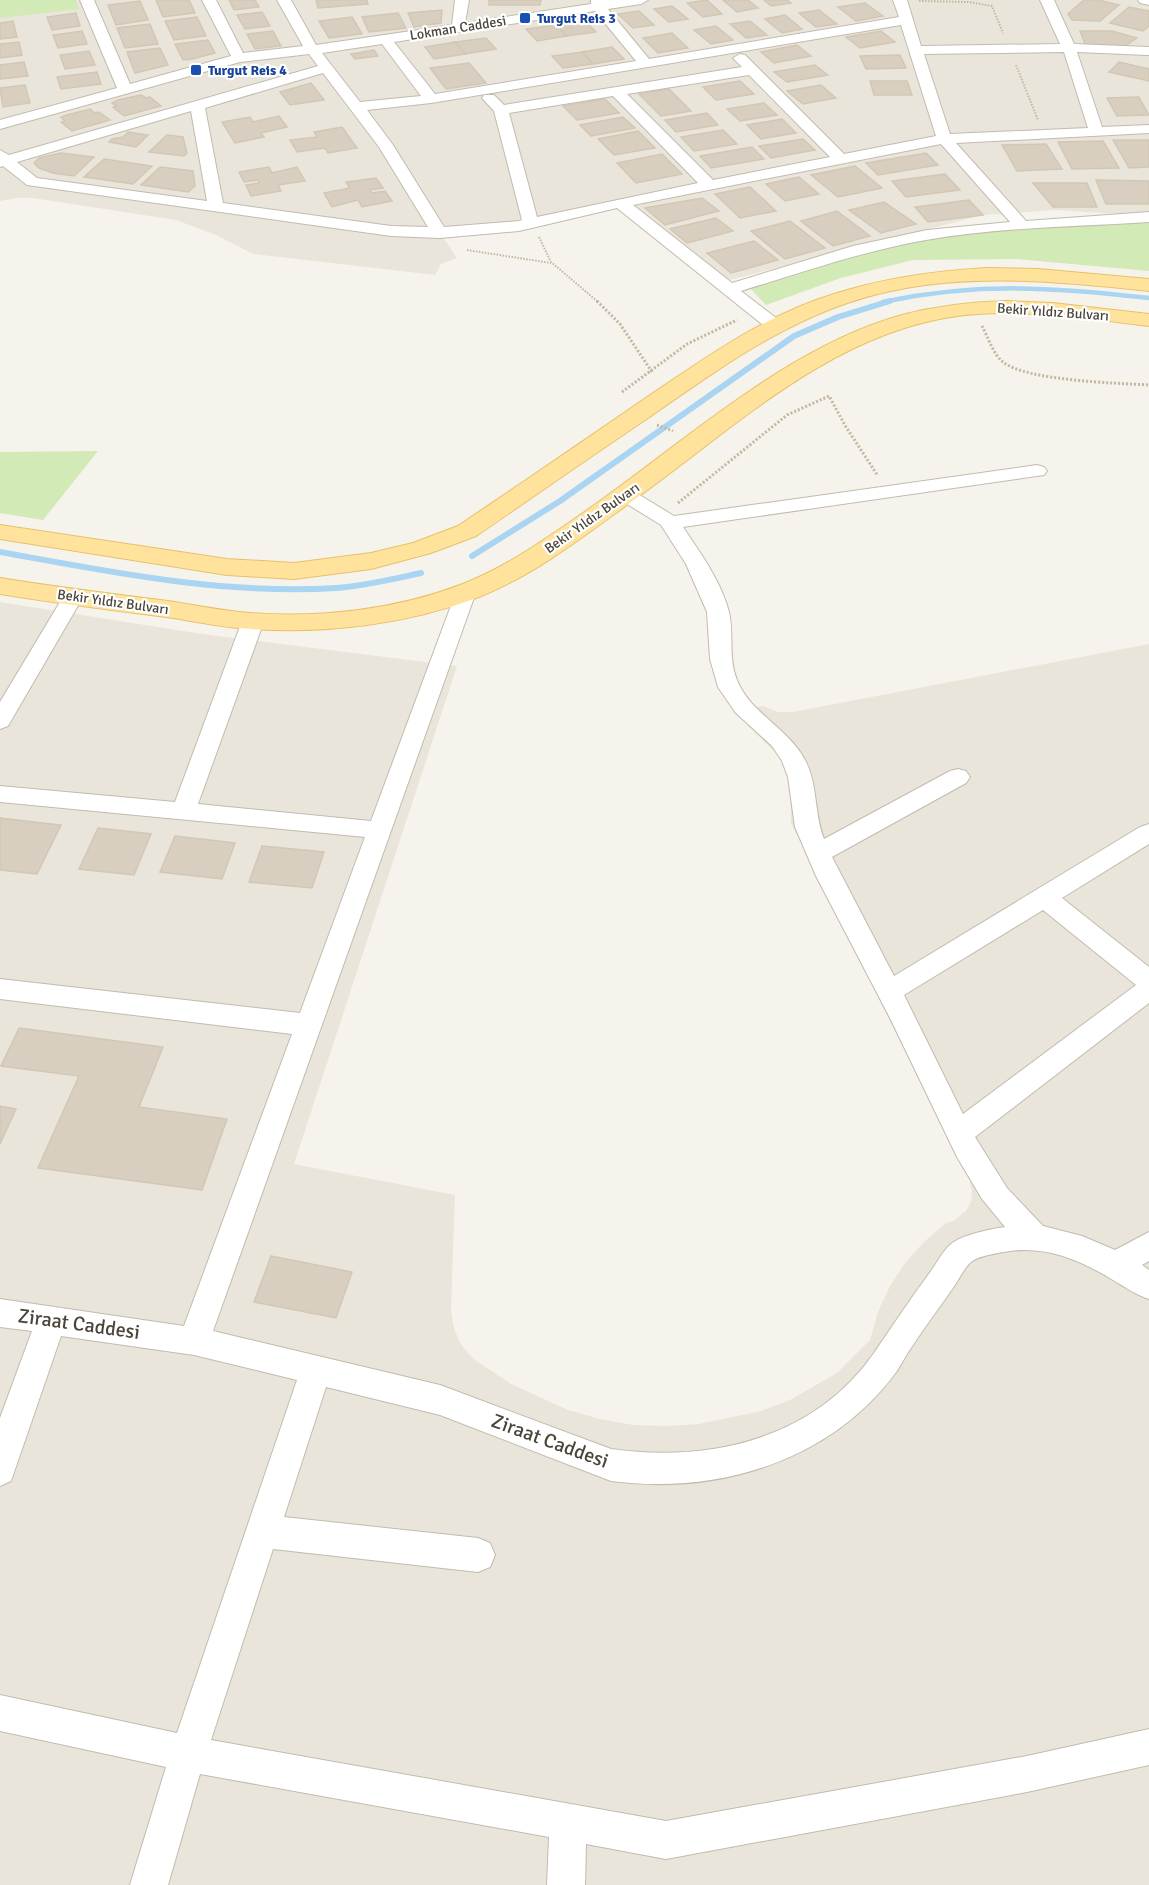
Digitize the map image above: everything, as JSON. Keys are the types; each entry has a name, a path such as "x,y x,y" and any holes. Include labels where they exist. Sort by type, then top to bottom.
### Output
{"main road":[{"path":"0,532 227,567 271,571 330,568 398,555 467,531 713,361 766,320 859,292 932,276 1030,273 1149,285"},
{"name":"Bekir Yıldız Bulvarı","path":"0,586 253,621 351,616 428,603 466,592 510,574 626,495 801,366 841,345 888,325 955,310 1015,307 1055,309 1149,320"}],"street":[{"path":"87,0 125,90"},
{"path":"209,0 239,58"},
{"path":"284,0 311,48 386,145 440,233"},
{"path":"458,28 462,0"},
{"name":"Lokman Caddesi","path":"0,125 239,58 458,28 598,3 641,0"},
{"path":"900,0 944,140 1022,226"},
{"path":"1047,0 1069,48 1096,132"},
{"path":"598,3 645,63"},
{"path":"356,107 431,99 905,20"},
{"path":"385,39 431,99"},
{"path":"915,50 1069,48 1148,54"},
{"path":"731,49 841,160"},
{"path":"2,159 326,68"},
{"path":"501,110 752,70"},
{"path":"482,90 501,110 536,222"},
{"path":"616,92 709,185"},
{"path":"197,105 216,207"},
{"path":"2,159 32,182 392,231 440,233 480,231 536,222 709,185 944,140 1149,129"},
{"path":"620,203 766,320"},
{"path":"727,290 885,243 953,231 1149,217"},
{"path":"665,520 1037,471"},
{"path":"626,495 665,520 716,602 719,654 729,689 744,708 780,742 793,759 797,769 807,825 841,901 959,1133 993,1191 1034,1237"},
{"path":"194,1341 466,592"},
{"path":"0,721 73,597"},
{"path":"183,812 253,621"},
{"path":"819,853 958,777"},
{"path":"0,794 380,830"},
{"path":"889,992 1149,833"},
{"path":"1044,897 1149,981"},
{"path":"0,989 309,1025"},
{"path":"959,1133 1149,989"},
{"name":"Ziraat Caddesi","path":"0,1313 194,1341 440,1400 611,1465 669,1470 727,1464 792,1441 821,1425 867,1386 961,1253 994,1240 1034,1237 1077,1247 1117,1265 1149,1286"},
{"path":"1117,1265 1149,1245"},
{"path":"3,1451 51,1320"},
{"path":"149,1885 188,1754 316,1370"},
{"path":"262,1531 478,1555"},
{"path":"0,1713 188,1754 666,1840 1028,1774 1149,1747"},
{"path":"566,1885 568,1822"}],"path":[{"path":"536,222 544,251 552,263 614,317 652,372"},
{"path":"461,250 552,263"},
{"path":"622,392 698,337 721,326 766,320"},
{"path":"981,324 1000,359 1012,367 1098,384 1149,385"},
{"path":"665,520 778,421 807,404 829,396 845,429 864,453 887,492"},
{"path":"656,425 671,431"}],"shaded area":[{"path":"0,0 1149,0 1149,216 1056,210 983,215 714,284 618,201 579,213 441,234 457,258 441,264 435,275 253,254 216,235 176,220 33,198 0,201"},
{"path":"0,602 202,634 457,666 294,1164 455,1195 451,1308 453,1325 466,1351 475,1360 511,1384 568,1410 633,1425 699,1424 761,1411 790,1400 837,1373 870,1340 878,1312 890,1286 905,1263 946,1223 954,1221 966,1211 971,1202 970,1181 791,823 790,778 782,759 734,712 763,706 778,712 793,712 1149,644 1149,1885 0,1885"}],"green space":[{"path":"0,0 76,0 79,9 0,18"},
{"path":"1111,215 1149,218 1149,271 1015,259 913,260 841,278 766,305 750,288 904,238"},
{"path":"98,451 43,520 0,513 0,452"}],"building":[{"path":"156,0 189,0 195,13 163,17"},
{"path":"229,0 255,0 259,7 234,10"},
{"path":"316,0 367,0 368,4 318,8"},
{"path":"489,0 541,0 540,5 489,5"},
{"path":"707,0 722,14 703,17 687,3"},
{"path":"723,0 748,0 758,8 737,12"},
{"path":"764,0 787,0 791,3 771,6"},
{"path":"1084,0 1098,0 1119,5 1100,21 1072,20 1068,14"},
{"path":"140,1 148,20 116,25 108,5"},
{"path":"865,3 883,16 856,21 838,7"},
{"path":"672,6 688,19 669,22 654,9"},
{"path":"1129,7 1149,11 1149,26 1143,31 1110,23"},
{"path":"442,10 441,23 414,27 408,13"},
{"path":"819,10 837,24 816,27 799,13"},
{"path":"639,11 654,25 633,28 618,14"},
{"path":"262,12 270,26 245,29 237,15"},
{"path":"76,13 80,26 52,30 47,17"},
{"path":"398,13 406,28 369,32 362,17"},
{"path":"785,15 802,29 782,33 765,19"},
{"path":"197,17 206,36 174,40 165,21"},
{"path":"352,17 362,34 329,38 319,21"},
{"path":"13,21 17,37 0,39 0,23"},
{"path":"585,21 596,32 567,36 556,25"},
{"path":"750,21 767,35 746,38 730,24"},
{"path":"150,24 158,44 125,48 117,28"},
{"path":"556,25 567,36 537,41 526,29"},
{"path":"716,26 733,40 711,44 694,30"},
{"path":"82,31 87,44 58,48 53,35"},
{"path":"273,31 281,46 255,49 247,34"},
{"path":"881,31 895,42 860,48 846,37"},
{"path":"1080,31 1112,31 1137,38 1125,46 1086,46"},
{"path":"672,33 688,48 658,53 643,38"},
{"path":"486,38 496,49 465,54 455,42"},
{"path":"208,40 215,53 192,59 183,60 175,44"},
{"path":"19,42 22,55 0,58 0,44"},
{"path":"455,42 465,54 434,59 425,47"},
{"path":"797,45 811,56 774,63 761,52"},
{"path":"612,47 624,59 593,64 582,52"},
{"path":"160,48 168,65 135,73 127,52"},
{"path":"374,50 378,56 355,59 351,54"},
{"path":"89,51 95,65 65,69 60,55"},
{"path":"582,52 593,64 563,68 552,56"},
{"path":"900,55 906,68 866,69 860,56"},
{"path":"24,62 28,76 0,79 0,65"},
{"path":"1119,62 1149,69 1149,81 1109,72"},
{"path":"469,63 486,83 446,89 430,68"},
{"path":"815,65 828,75 787,82 774,72"},
{"path":"97,72 101,84 61,89 57,77"},
{"path":"740,81 754,94 716,100 703,87"},
{"path":"870,81 907,81 912,95 874,95"},
{"path":"311,83 324,100 290,105 280,92"},
{"path":"25,85 30,103 3,107 0,88"},
{"path":"821,85 836,98 803,104 787,91"},
{"path":"669,89 691,111 661,116 639,94"},
{"path":"141,95 146,98 150,97 161,106 124,116 113,107 117,106 112,103 118,100"},
{"path":"1139,97 1149,115 1117,116 1107,98"},
{"path":"605,99 619,113 577,120 563,106"},
{"path":"764,103 777,115 740,121 727,109"},
{"path":"90,109 110,120 72,131 61,122 65,121 61,117"},
{"path":"707,113 718,125 676,132 665,120"},
{"path":"279,116 287,127 261,133 264,137 235,143 222,122 250,117 253,122"},
{"path":"623,117 635,128 591,136 580,125"},
{"path":"782,119 796,133 761,139 747,125"},
{"path":"342,127 357,148 328,153 325,148 297,152 290,140 317,137 314,132"},
{"path":"723,130 737,144 694,151 681,137"},
{"path":"638,131 655,148 614,155 598,139"},
{"path":"128,132 148,135 136,147 109,142 112,139 123,137"},
{"path":"167,135 183,137 187,153 184,156 149,152"},
{"path":"803,139 815,150 771,158 759,146"},
{"path":"1113,140 1149,140 1149,167 1129,168"},
{"path":"1103,141 1119,168 1072,169 1058,142"},
{"path":"1046,144 1062,169 1017,171 1002,145"},
{"path":"752,147 764,159 711,168 700,156"},
{"path":"61,153 94,157 74,176 53,173 39,168 34,163 39,158"},
{"path":"926,153 938,165 878,175 866,163"},
{"path":"662,154 682,174 636,183 617,163"},
{"path":"104,159 152,166 133,184 84,177"},
{"path":"855,166 882,188 838,197 811,175"},
{"path":"160,167 193,171 195,186 188,192 141,185"},
{"path":"269,167 272,173 297,167 305,181 278,185 281,191 251,196 246,185 259,183 258,180 244,182 239,172"},
{"path":"945,174 960,190 906,197 892,181"},
{"path":"799,177 819,194 785,201 766,184"},
{"path":"376,178 383,188 370,190 372,193 385,191 392,201 362,207 358,200 332,207 324,193 350,188 346,182"},
{"path":"1096,180 1149,181 1149,204 1106,204"},
{"path":"1033,183 1087,183 1097,207 1053,207"},
{"path":"750,187 776,211 740,218 715,194"},
{"path":"702,198 719,211 665,225 645,208"},
{"path":"969,200 983,215 928,222 915,207"},
{"path":"884,202 916,224 881,233 849,210"},
{"path":"837,211 870,236 833,246 801,221"},
{"path":"716,218 733,231 687,243 670,229"},
{"path":"790,221 825,248 785,259 751,231"},
{"path":"754,241 778,260 731,273 707,253"},
{"path":"0,818 61,825 37,874 0,870"},
{"path":"98,828 151,834 134,875 79,869"},
{"path":"175,836 235,843 222,879 160,872"},
{"path":"262,846 324,852 312,888 249,882"},
{"path":"19,1028 163,1047 139,1107 227,1119 202,1190 38,1168 79,1076 1,1066"},
{"path":"0,1106 16,1109 0,1144"},
{"path":"271,1256 352,1272 336,1318 254,1302"}],"waterway":[{"path":"883,302 951,291 1016,288 1081,291 1149,298"},
{"path":"472,556 560,501 794,336 838,317 890,301"},
{"path":"0,552 167,580 251,588 336,588 421,573"}],"place":[{"name":"Turgut Reis 3","path":"525,18"},
{"name":"Turgut Reis 4","path":"196,70"}]}
